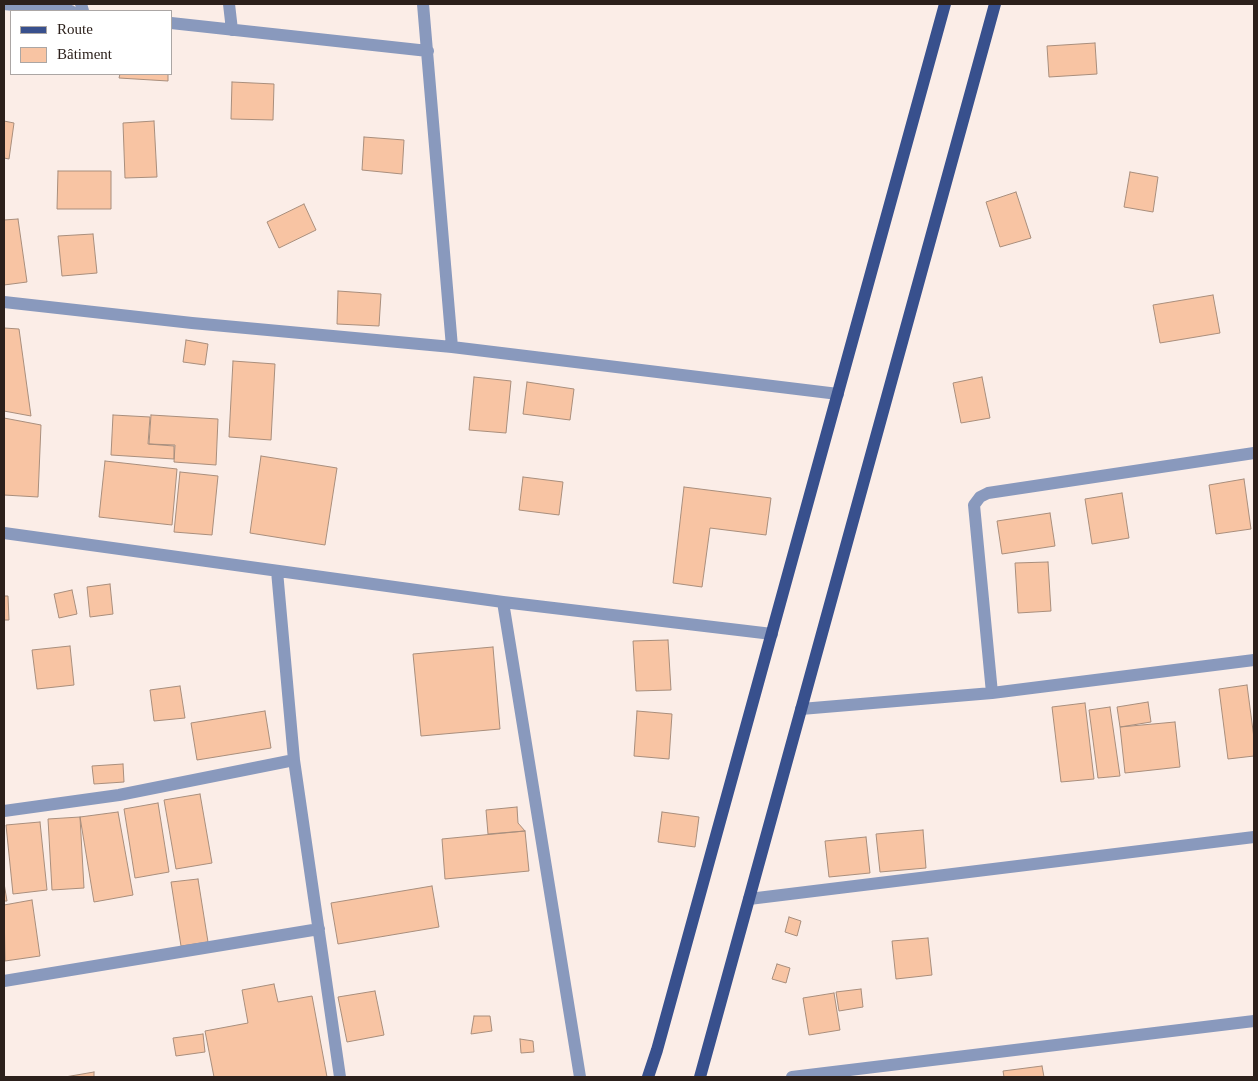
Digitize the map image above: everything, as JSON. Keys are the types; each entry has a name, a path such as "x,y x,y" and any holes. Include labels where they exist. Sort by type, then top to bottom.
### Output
{"main road":[{"path":"648,1077 660,1041 945,4"},
{"path":"700,1077 995,4"}],"street":[{"path":"4,4 61,10"},
{"path":"228,4 232,30"},
{"path":"423,4 452,347"},
{"path":"172,23 428,51"},
{"path":"4,302 192,323 452,347 838,394"},
{"path":"992,693 974,505 980,497 988,493 1254,453"},
{"path":"4,533 503,602 772,634"},
{"path":"276,571 294,760 340,1077"},
{"path":"503,602 580,1077"},
{"path":"801,709 992,693 1254,660"},
{"path":"4,811 119,795 294,760"},
{"path":"749,899 1254,837"},
{"path":"4,981 319,928"},
{"path":"792,1077 1254,1021"}],"building":[{"path":"1095,43 1097,74 1049,77 1047,46"},
{"path":"120,75 168,75 168,81 119,78"},
{"path":"232,82 274,84 273,120 231,119"},
{"path":"4,121 14,123 9,159 4,158"},
{"path":"154,121 157,177 125,178 123,123"},
{"path":"364,137 404,140 402,174 362,170"},
{"path":"58,171 111,171 111,209 57,209"},
{"path":"1130,172 1158,177 1153,212 1124,207"},
{"path":"1016,192 1031,238 1000,247 986,202"},
{"path":"304,204 316,230 279,248 267,222"},
{"path":"18,219 27,282 4,285 4,220"},
{"path":"93,234 97,273 62,276 58,236"},
{"path":"338,291 381,294 379,326 337,324"},
{"path":"1213,295 1220,333 1160,343 1153,305"},
{"path":"4,328 19,329 31,416 4,411"},
{"path":"186,340 208,344 205,365 183,362"},
{"path":"233,361 275,364 271,440 229,437"},
{"path":"474,377 511,381 506,433 469,430"},
{"path":"982,377 990,418 961,423 953,383"},
{"path":"527,382 574,389 570,420 523,414"},
{"path":"113,415 150,417 148,444 174,446 174,459 111,455"},
{"path":"151,415 218,419 216,465 174,462 175,445 149,444"},
{"path":"4,418 41,425 38,497 4,495"},
{"path":"261,456 337,468 325,545 250,533"},
{"path":"105,461 177,469 172,525 99,517"},
{"path":"180,472 218,476 212,535 174,532"},
{"path":"523,477 563,482 559,515 519,510"},
{"path":"1244,479 1251,529 1216,534 1209,485"},
{"path":"684,487 771,498 766,535 710,528 702,587 673,583"},
{"path":"1122,493 1129,538 1092,544 1085,499"},
{"path":"1050,513 1055,546 1002,554 997,521"},
{"path":"1048,562 1051,611 1018,613 1015,563"},
{"path":"110,584 113,614 90,617 87,587"},
{"path":"72,590 77,614 59,618 54,594"},
{"path":"4,596 8,596 9,620 4,620"},
{"path":"668,640 671,690 636,691 633,641"},
{"path":"70,646 74,685 37,689 32,650"},
{"path":"493,647 500,729 421,736 413,654"},
{"path":"1247,685 1254,738 1254,756 1228,759 1219,689"},
{"path":"180,686 185,718 154,721 150,690"},
{"path":"1148,702 1151,722 1120,727 1117,707"},
{"path":"1085,703 1094,779 1061,782 1052,707"},
{"path":"1110,707 1120,776 1098,778 1089,710"},
{"path":"265,711 271,748 197,760 191,723"},
{"path":"637,711 672,714 669,759 634,756"},
{"path":"1175,722 1180,767 1125,773 1120,727"},
{"path":"123,764 124,782 94,784 92,766"},
{"path":"200,794 212,863 176,869 164,800"},
{"path":"158,803 169,872 135,878 124,809"},
{"path":"517,807 518,823 525,831 488,834 486,810"},
{"path":"118,812 133,895 94,902 80,817"},
{"path":"662,812 699,817 695,847 658,842"},
{"path":"80,817 84,888 52,890 48,819"},
{"path":"40,822 47,890 13,894 6,825"},
{"path":"923,830 926,868 880,872 876,834"},
{"path":"525,831 529,871 445,879 442,839"},
{"path":"866,837 870,873 829,877 825,841"},
{"path":"198,879 208,942 181,946 171,882"},
{"path":"4,883 7,901 4,901"},
{"path":"432,886 439,927 338,944 331,903"},
{"path":"32,900 40,956 5,961 4,905"},
{"path":"789,917 801,921 797,936 785,932"},
{"path":"928,938 932,975 896,979 892,941"},
{"path":"777,964 790,968 786,983 772,979"},
{"path":"274,984 278,1002 312,996 327,1077 214,1077 205,1031 248,1023 242,990"},
{"path":"861,989 863,1007 839,1011 836,992"},
{"path":"375,991 384,1035 347,1042 338,997"},
{"path":"834,993 840,1030 809,1035 803,998"},
{"path":"474,1016 490,1016 492,1031 471,1034"},
{"path":"203,1034 205,1052 176,1056 173,1038"},
{"path":"520,1039 533,1041 534,1052 521,1053"},
{"path":"1042,1066 1044,1077 1004,1077 1003,1071"},
{"path":"94,1072 94,1077 65,1077"}]}
